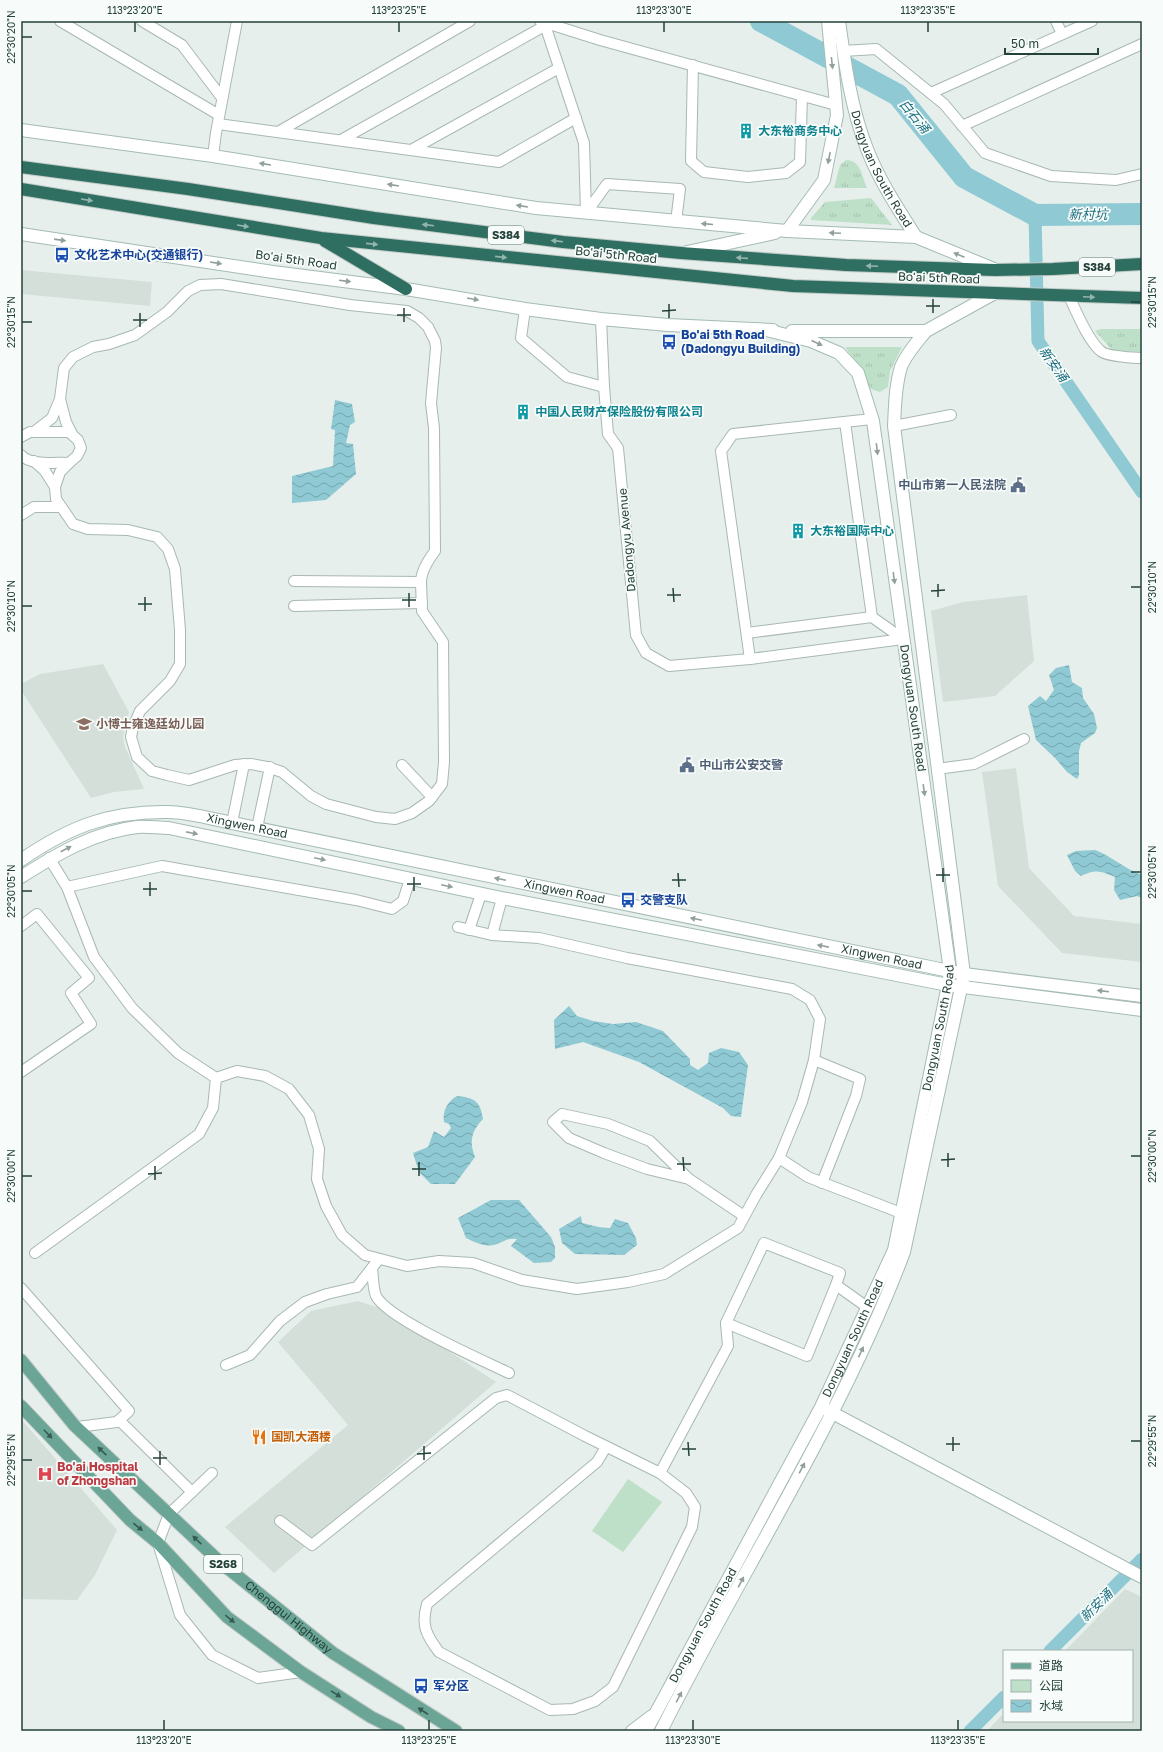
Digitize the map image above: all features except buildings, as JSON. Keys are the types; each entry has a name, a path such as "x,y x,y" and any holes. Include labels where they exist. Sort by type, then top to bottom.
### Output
{"highway":[{"name":"Bo'ai 5th Road","path":"21,167 188,189 374,218 563,242 681,253 846,265 995,270 1053,269 1142,264"},
{"name":"Bo'ai 5th Road","path":"21,189 321,238 793,286 993,294"},
{"path":"321,238 406,289"},
{"name":"S384","path":"993,294 1142,298"}],"main road":[{"name":"Chenggui Highway","path":"21,1360 77,1428 220,1562 333,1653 456,1731"},
{"name":"S268","path":"21,1406 130,1520 158,1543 227,1617 301,1672 371,1717 399,1731"}],"street":[{"path":"60,21 219,119 278,132 499,162 576,118"},
{"path":"142,21 182,45 222,98"},
{"path":"213,156 222,98 237,21"},
{"path":"278,132 470,21"},
{"path":"839,21 842,45 876,49 944,104 985,153 1051,176 1116,180 1142,174"},
{"path":"1056,21 1062,34"},
{"path":"931,93 1092,21"},
{"path":"341,140 546,22 836,105"},
{"path":"546,22 547,31 584,143 586,213"},
{"name":"Dongyuan South Road","path":"788,231 824,180 837,115 829,27"},
{"path":"962,126 1142,44"},
{"name":"Dongyuan South Road","path":"842,45 851,98 867,149 888,193 916,237"},
{"path":"693,65 691,161 704,172 748,176 786,173 800,162 802,96"},
{"path":"411,150 559,68"},
{"name":"Bo'ai 5th Road","path":"21,130 213,156 536,208 676,222 788,231 916,237 995,270"},
{"path":"586,213 607,184 680,189 676,222"},
{"path":"681,253 788,231"},
{"name":"Bo'ai 5th Road","path":"21,234 274,272 406,289 525,309 601,319 668,325 766,330 926,331 993,294"},
{"path":"34,432 52,418 60,399 64,368 73,357 93,347 109,344 135,335 167,312 188,291 200,285 221,284 350,305 407,311 419,318 428,327 435,341 436,348 431,403 434,428 435,552 429,559 421,578 422,611 443,642 444,762 442,784 429,801 412,813 395,819 376,817 326,804 300,788 282,772 270,768 251,764 235,765 189,780 152,771 137,757 131,736 140,711 170,681 180,664 180,630 177,609 175,569 168,549 157,537 128,530 88,529 73,524 61,507 56,499 55,487 60,472 78,456 81,448 78,440 72,434 66,422 60,399"},
{"path":"1069,296 1086,333 1102,352 1132,358 1142,358"},
{"path":"525,309 521,338 567,377 604,387"},
{"name":"Dadongyu Avenue","path":"601,319 608,434 618,448 636,635 646,653 669,666 750,659 903,639"},
{"name":"Dongyuan South Road","path":"660,1731 662,1716 821,1407 894,1250 950,971 872,419 858,373 839,353 811,341 766,330"},
{"name":"Dongyuan South Road","path":"646,1731 662,1716 832,1413 887,1296 904,1252 964,974 894,426 898,383 902,366 912,347 926,331"},
{"path":"894,426 951,415"},
{"path":"750,659 721,451 733,434 872,419"},
{"path":"845,422 872,617"},
{"path":"21,437 30,432 69,432 72,434"},
{"path":"21,455 24,458 34,461 69,463"},
{"path":"34,461 45,471 55,487"},
{"path":"21,515 34,507 61,507"},
{"path":"294,581 421,582"},
{"path":"294,606 422,603"},
{"path":"747,632 872,617 903,639"},
{"path":"937,769 974,764 1024,739"},
{"path":"232,823 244,764"},
{"path":"402,765 432,797"},
{"path":"257,828 270,768"},
{"name":"Xingwen Road","path":"21,860 70,830 104,818 136,813 170,812 257,828 964,974 1142,996"},
{"name":"Xingwen Road","path":"21,876 49,858 77,844 110,833 138,827 168,828 481,894 948,985 1142,1010"},
{"path":"49,858 67,887 94,957 132,1008 178,1053 216,1078"},
{"path":"67,887 162,866 356,900 392,909 404,901 410,879"},
{"path":"470,930 481,894"},
{"path":"492,935 502,898"},
{"path":"21,926 37,914 89,978 72,993 91,1024 21,1072"},
{"path":"216,1078 237,1071 265,1076 289,1089 309,1115 319,1149 317,1179 326,1206 342,1234 364,1255 407,1266 440,1261 473,1263 522,1280 577,1289 628,1282 664,1274 738,1228 779,1158 802,1102 814,1060 820,1019 810,1000 792,989 627,958 539,938 492,935 458,927"},
{"path":"814,1060 860,1079 856,1096 822,1183"},
{"path":"35,1253 199,1134 213,1108 216,1078"},
{"path":"689,1179 647,1169 604,1153 569,1138 553,1122 562,1114 608,1124 650,1141 689,1179 744,1216"},
{"path":"779,1158 808,1177 901,1213"},
{"path":"660,1474 728,1346 726,1322 764,1243 840,1273 807,1356 726,1322"},
{"path":"226,1365 250,1355 280,1321 305,1302 327,1294 356,1287 379,1259"},
{"path":"372,1268 376,1296 394,1314 445,1343 509,1373"},
{"path":"836,1285 867,1307"},
{"path":"21,1288 129,1411 117,1422 77,1428"},
{"path":"280,1521 312,1545 496,1398 507,1395 660,1474 686,1493 695,1507 692,1527 613,1687 595,1702 573,1709 550,1710 439,1652 429,1640 423,1619 427,1604 597,1462 606,1447"},
{"path":"821,1407 1138,1575"},
{"path":"119,1420 192,1492"},
{"path":"212,1473 169,1514 158,1543 180,1616 212,1655 258,1678 301,1672"},
{"path":"632,1731 662,1716 667,1731"}],"shaded area":[{"path":"21,270 152,282 150,306 21,294"},
{"path":"1027,595 1034,661 995,696 943,702 931,611 963,602"},
{"name":"小博士雍逸廷幼儿园","path":"103,664 129,712 123,737 125,747 144,789 114,792 91,798 21,690 21,684 40,674"},
{"path":"1016,768 1029,868 1074,916 1142,924 1142,962 1062,953 998,886 982,772"},
{"path":"358,1301 386,1310 496,1382 274,1573 225,1527 348,1425 278,1342 311,1311"},
{"name":"Bo'ai Hospital of Zhongshan","path":"21,1419 117,1530 95,1575 77,1600 21,1599"},
{"path":"1125,1589 1142,1597 1142,1731 987,1731 1003,1714 1003,1722 1133,1722 1133,1650 1066,1650"}],"green space":[{"path":"846,160 855,163 858,166 867,188 834,188 840,165"},
{"path":"871,198 892,225 811,220 811,218 825,202"},
{"path":"1101,329 1142,329 1142,352 1113,351 1095,331"},
{"path":"845,347 902,347 890,371 888,387 880,392 871,389"},
{"path":"628,1479 662,1502 623,1552 592,1531"}],"water":[{"path":"335,400 352,404 355,422 350,425 346,443 353,444 356,474 326,500 292,503 292,476 333,466 335,430 331,429"},
{"path":"1069,665 1072,682 1082,688 1083,698 1094,714 1097,728 1095,733 1081,743 1079,751 1079,775 1077,779 1067,772 1036,740 1028,706 1040,696 1046,701 1054,690 1049,675 1056,668"},
{"path":"1095,850 1142,875 1142,898 1137,896 1120,900 1114,890 1115,877 1098,872 1091,872 1081,876 1075,871 1067,855 1076,851"},
{"path":"569,1006 577,1016 593,1021 613,1024 636,1022 663,1031 690,1059 690,1065 698,1070 708,1063 709,1053 721,1048 739,1052 748,1065 741,1117 731,1116 723,1108 639,1062 583,1042 555,1049 554,1020"},
{"path":"457,1096 472,1099 478,1104 482,1113 483,1119 479,1123 472,1137 472,1146 475,1157 455,1184 431,1184 419,1172 413,1153 428,1147 434,1131 444,1137 451,1128 449,1124 444,1122 444,1114 448,1104"},
{"path":"491,1200 519,1200 551,1237 555,1247 555,1258 551,1262 534,1263 511,1246 517,1239 509,1239 495,1245 486,1245 466,1238 458,1218"},
{"path":"581,1216 582,1223 602,1228 610,1228 615,1219 628,1223 636,1238 637,1245 624,1255 575,1254 562,1243 559,1229"}],"waterway":[{"name":"白石涌","path":"761,21 898,95 964,177 1035,215 1142,214"},
{"name":"新安涌","path":"1035,215 1038,341 1142,492"},
{"name":"新安涌","path":"1051,1650 1142,1559"},
{"name":"新安涌","path":"970,1731 1003,1698"}],"place":[{"name":"大东裕商务中心","path":"746,131"},
{"name":"文化艺术中心(交通银行)","path":"62,255"},
{"name":"Bo'ai 5th Road (Dadongyu Building)","path":"669,342"},
{"name":"中国人民财产保险股份有限公司","path":"523,412"},
{"name":"中山市第一人民法院","path":"1018,485"},
{"name":"大东裕国际中心","path":"798,531"},
{"name":"小博士雍逸廷幼儿园","path":"84,724"},
{"name":"中山市公安交警","path":"687,765"},
{"name":"交警支队","path":"628,900"},
{"name":"国凯大酒楼","path":"259,1437"},
{"name":"Bo'ai Hospital of Zhongshan","path":"45,1474"},
{"name":"军分区","path":"421,1686"}],"water label":[{"name":"新村坑","path":"1088,214"}]}
